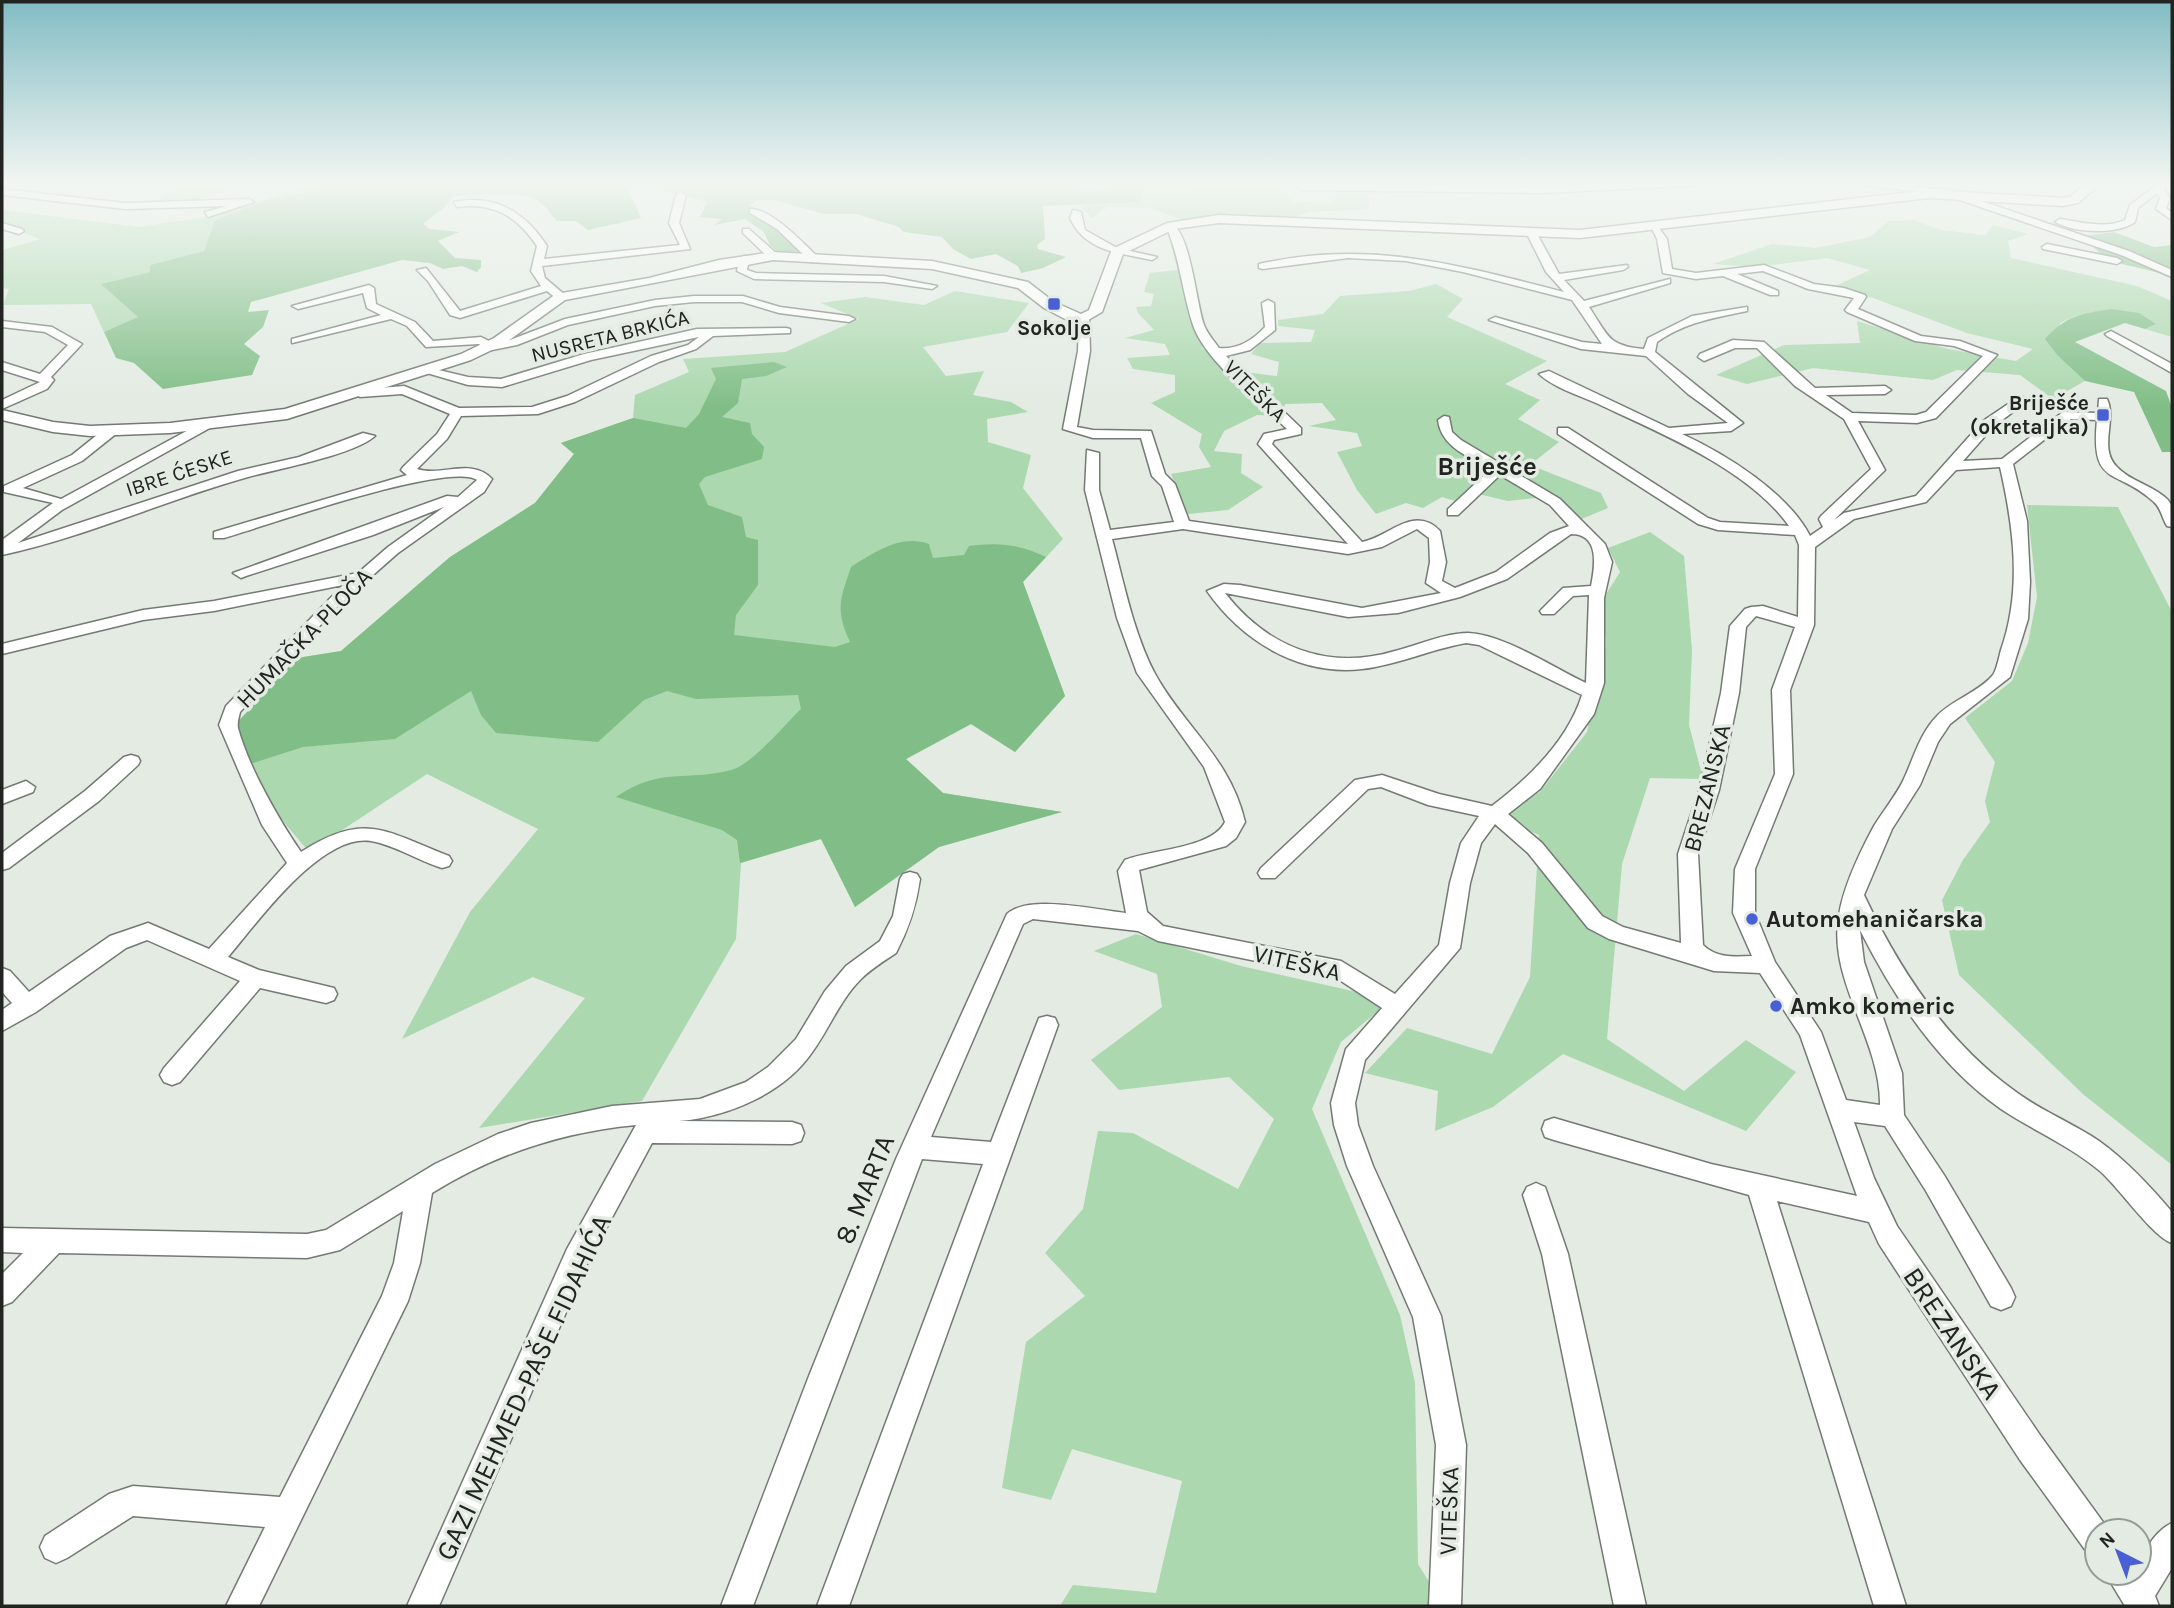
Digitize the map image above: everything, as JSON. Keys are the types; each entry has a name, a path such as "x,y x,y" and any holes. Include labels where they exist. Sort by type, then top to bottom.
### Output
{"street":[{"path":"539,257 536,271 554,292"},
{"path":"537,262 612,257"},
{"path":"422,270 432,279 454,313 460,315 554,292 650,282 744,259 763,257"},
{"path":"784,257 932,265 991,277 1023,285 1057,309 1083,319"},
{"path":"812,257 815,260"},
{"path":"1083,319 1095,312 1117,257"},
{"name":"VITEŠKA","path":"1183,257 1199,327 1215,351 1296,431 1269,437 1265,444 1358,547"},
{"path":"1263,266 1331,257"},
{"path":"1396,257 1463,270 1579,302 1665,281"},
{"path":"1542,257 1612,348"},
{"path":"1665,257 1667,271 1696,276 1767,269 1812,287 1852,293 1862,299 1852,308 1855,313 1919,339 1956,343 1991,355 1931,415 1917,419 1849,417"},
{"path":"2093,257 2172,274"},
{"path":"2134,257 2172,274"},
{"path":"744,259 742,271 754,276 884,279 932,286"},
{"path":"1556,278 1623,267"},
{"path":"1726,273 1774,293"},
{"path":"298,306 369,288 369,303 411,324 430,345 439,347 481,340 487,343 487,348"},
{"path":"487,348 554,292"},
{"path":"2,415 53,427 111,430 210,424 287,414 360,393 487,348 513,343 565,322 655,303 694,299 743,299 766,307 849,319"},
{"path":"1215,351 1231,352 1265,335 1271,328 1268,303"},
{"path":"1649,354 1652,340 1666,330 1702,316 1744,309"},
{"path":"296,341 393,316"},
{"path":"1083,319 1084,351 1070,429 1093,433 1146,434 1158,476 1168,484 1182,525"},
{"path":"1495,320 1581,345 1649,354 1692,391 1737,423 1731,427 1671,431"},
{"path":"2,324 48,329 59,338 76,344 44,377"},
{"path":"703,333 786,331"},
{"name":"NUSRETA BRKIĆA","path":"426,371 468,381 502,383 612,351 703,333 705,338 692,347 546,407 509,413 457,412"},
{"path":"2111,334 2172,369"},
{"path":"1704,357 1733,344 1760,344 1799,383 1849,417 1878,470 1851,492 1826,519 1829,527"},
{"path":"2,366 48,380 43,386 2,405"},
{"path":"1545,374 1701,447 1785,510 1803,538"},
{"path":"360,393 404,390 457,412 413,473"},
{"path":"1813,392 1885,390"},
{"path":"1563,431 1703,521 1718,526 1803,538 1849,516 1921,499 1988,424 2024,399"},
{"path":"1952,466 2006,463 2068,415 2105,409 2101,444 2104,461 2118,474 2156,496 2164,505 2172,523"},
{"path":"1396,1006 1450,948 1460,883 1471,843 1484,822 1533,785 1576,729 1595,683 1598,590 1603,552 1590,535 1580,530 1555,502 1533,486 1498,470 1456,443 1446,433 1444,420"},
{"name":"IBRE ĆESKE","path":"2,549 57,507 210,424"},
{"path":"54,499 9,489 73,459 100,443 111,430"},
{"name":"IBRE ĆESKE","path":"2,549 42,541 243,474 303,460 368,436"},
{"path":"1092,453 1092,491 1106,535 1125,618 1146,673 1213,766 1233,808 1235,822 1229,834 1205,846 1132,864 1128,871 1134,913 1140,923"},
{"path":"2001,1297 1935,1183 1892,1116 1890,1074 1847,939 1848,912 1854,895 1883,828 1911,785 1929,742 1943,720 2001,677 2020,620 2022,582 2020,521 2006,463"},
{"path":"1453,512 1498,470"},
{"path":"219,535 413,473 476,473 485,478 479,489"},
{"name":"HUMAČKA PLOČA","path":"241,573 368,532 479,489"},
{"name":"HUMAČKA PLOČA","path":"298,864 272,825 228,725 232,710 333,602 393,550 479,489"},
{"path":"1106,535 1182,525 1331,548 1377,544 1410,525 1424,525 1436,538 1438,562 1434,583 1454,594"},
{"path":"1580,530 1564,531 1507,572 1454,594 1360,613 1331,610 1263,593 1216,589 1216,594 1264,641 1298,656 1351,665 1466,638 1483,640 1592,693"},
{"name":"BREZANSKA","path":"1803,538 1805,625 1781,690 1784,774 1745,869 1744,913 1766,965 1810,1032 1876,1212 1888,1235 2031,1449 2083,1521"},
{"path":"2,649 143,615 214,606 363,576"},
{"path":"1548,611 1569,591 1598,590"},
{"name":"BREZANSKA","path":"1696,956 1692,947 1688,853 1709,790 1723,729 1738,626 1751,612 1763,611 1805,625"},
{"path":"4,860 92,796 131,761"},
{"path":"1268,873 1362,784 1376,780 1435,800 1495,813 1535,848 1595,922 1617,933 1708,962 1766,965"},
{"path":"2,798 26,787"},
{"path":"211,961 298,864 332,842 364,833 373,834 442,861"},
{"path":"651,1123 727,1101 754,1089 792,1060 843,984 854,972 880,955 895,936 905,910 910,879"},
{"path":"1854,895 1871,936 1900,984 1954,1050 2003,1096 2090,1149 2129,1181 2172,1231"},
{"name":"8. MARTA","path":"737,1606 823,1376 914,1147 1019,915 1033,911 1140,923"},
{"name":"VITEŠKA","path":"1140,923 1158,933 1341,970 1396,1006 1354,1056 1343,1103 1346,1125 1360,1166 1427,1316 1451,1445 1445,1606"},
{"path":"2,1021 28,1006 118,942 139,932 155,933 211,961 255,978 326,994"},
{"path":"2,977 28,1006"},
{"path":"172,1075 255,978"},
{"path":"833,1606 1047,1025"},
{"path":"1838,1109 1892,1116"},
{"path":"2,1240 307,1246 331,1241 473,1156 531,1134 611,1117 651,1123 792,1133"},
{"name":"GAZI MEHMED-PAŠE FIDAHIĆA","path":"423,1606 576,1258 651,1123"},
{"path":"1555,1129 1711,1175 1876,1212"},
{"path":"914,1147 999,1154"},
{"path":"1759,1185 1890,1606"},
{"path":"242,1606 394,1301 407,1263 419,1187"},
{"path":"1536,1195 1555,1254 1630,1606"},
{"path":"2,1293 52,1242"},
{"path":"56,1547 133,1501 210,1505 289,1514"},
{"path":"2134,1592 2172,1539"}],"green space":[{"path":"2,257 181,257 150,265 151,272 102,284 139,317 104,332 91,304 3,305 9,289 2,288"},
{"path":"181,257 454,257 481,260 481,267 477,272 462,266 443,269 430,263 402,260 251,302 248,312 269,310 263,327 244,344 260,356 252,375 163,389 134,363 116,358 104,332 138,317 101,284 150,272 150,265"},
{"path":"1002,257 1066,257 1043,268 1021,273 1018,266"},
{"path":"1734,257 2011,257 2137,286 2172,301 2172,337 2145,329 2155,324 2119,313 2085,313 2060,323 2058,356 2085,381 2053,399 2020,375 1957,370 1933,380 1813,368 1747,384 1716,375 1784,345 1860,343 1857,321 1948,349 2016,361 2033,349 1967,333 1873,298 1833,287 1870,270 1827,258 1756,267 1713,264"},
{"path":"2103,257 2172,257 2172,276 2106,260"},
{"path":"1192,268 1182,279 1186,301 1203,349 1233,356 1228,366 1237,371 1277,376 1279,362 1251,354 1260,343 1311,342 1315,330 1278,326 1278,320 1323,314 1340,296 1409,291 1436,284 1463,299 1447,317 1547,361 1505,384 1540,400 1518,419 1559,442 1530,465 1601,493 1608,508 1579,520 1544,497 1508,501 1478,494 1458,502 1442,497 1423,508 1406,503 1376,514 1357,490 1337,452 1362,446 1357,433 1309,426 1336,420 1322,403 1285,404 1283,416 1257,415 1224,431 1214,451 1242,454 1241,473 1263,487 1228,510 1188,514 1171,474 1211,467 1199,447 1202,434 1151,403 1175,392 1175,375 1133,369 1127,358 1170,355 1165,344 1125,338 1154,330 1138,313 1136,307 1151,306 1154,294 1144,292 1150,273"},
{"path":"955,291 1029,303 1007,332 923,347 946,376 984,371 973,395 1011,402 1028,412 987,419 988,442 1031,455 1023,488 1063,539 1023,582 1065,696 1015,752 971,724 906,759 943,793 1062,812 939,847 855,907 821,839 741,863 736,939 642,1101 479,1128 585,998 533,977 402,1039 470,912 538,829 427,774 309,852 267,802 233,727 297,658 341,651 450,557 535,503 574,454 561,443 633,418 635,395 689,372 683,359 785,352 859,319 821,303 865,297 924,305"},
{"path":"2111,309 2139,313 2156,324 2145,329 2125,323 2075,342 2166,391 2172,408 2172,452 2162,452 2134,392 2085,381 2058,356 2045,339 2067,320"},
{"path":"774,362 787,367 766,376 742,379 738,403 722,417 750,423 752,434 764,447 762,459 705,477 699,484 708,505 742,517 746,537 758,540 758,585 736,615 734,635 835,647 850,642 842,621 841,604 851,567 879,550 898,543 908,541 929,544 933,558 964,555 969,546 990,544 1027,549 1046,557 1023,582 1065,696 1015,752 971,724 906,759 943,793 1062,812 939,847 855,907 821,839 740,863 737,840 722,830 616,797 647,781 715,773 740,766 801,709 798,695 696,699 667,691 644,700 598,742 496,733 481,715 471,691 395,739 303,747 250,764 233,727 297,658 341,651 450,557 535,503 574,454 561,443 633,418 686,428 699,414 716,379 711,368"},
{"path":"2027,505 2118,507 2172,612 2172,1165 2084,1095 1959,975 1942,900 1963,860 1990,822 1985,801 1995,762 1965,718 2012,681 2028,643 2037,597"},
{"path":"1650,532 1684,556 1692,650 1689,725 1703,779 1650,778 1622,864 1607,1039 1684,1091 1746,1040 1796,1072 1746,1131 1563,1054 1493,1107 1435,1131 1438,1091 1365,1073 1407,1028 1492,1054 1530,977 1539,835 1500,818 1540,792 1587,732 1606,646 1603,599 1620,572 1608,548"},
{"path":"1136,934 1241,966 1357,992 1384,1006 1341,1042 1312,1109 1400,1315 1415,1383 1418,1564 1444,1606 1060,1606 1073,1585 1156,1593 1182,1481 1072,1449 1051,1500 1002,1488 1026,1342 1085,1296 1045,1253 1083,1209 1098,1131 1133,1133 1238,1189 1274,1119 1229,1077 1119,1090 1091,1060 1162,1007 1157,974 1094,951"}],"place":[{"name":"Sokolje","path":"1054,304"},
{"name":"Briješće (okretaljka)","path":"2103,415"},
{"name":"Automehaničarska","path":"1752,919"},
{"name":"Amko komeric","path":"1776,1006"}],"district":[{"name":"Briješće","path":"1487,466"}]}
